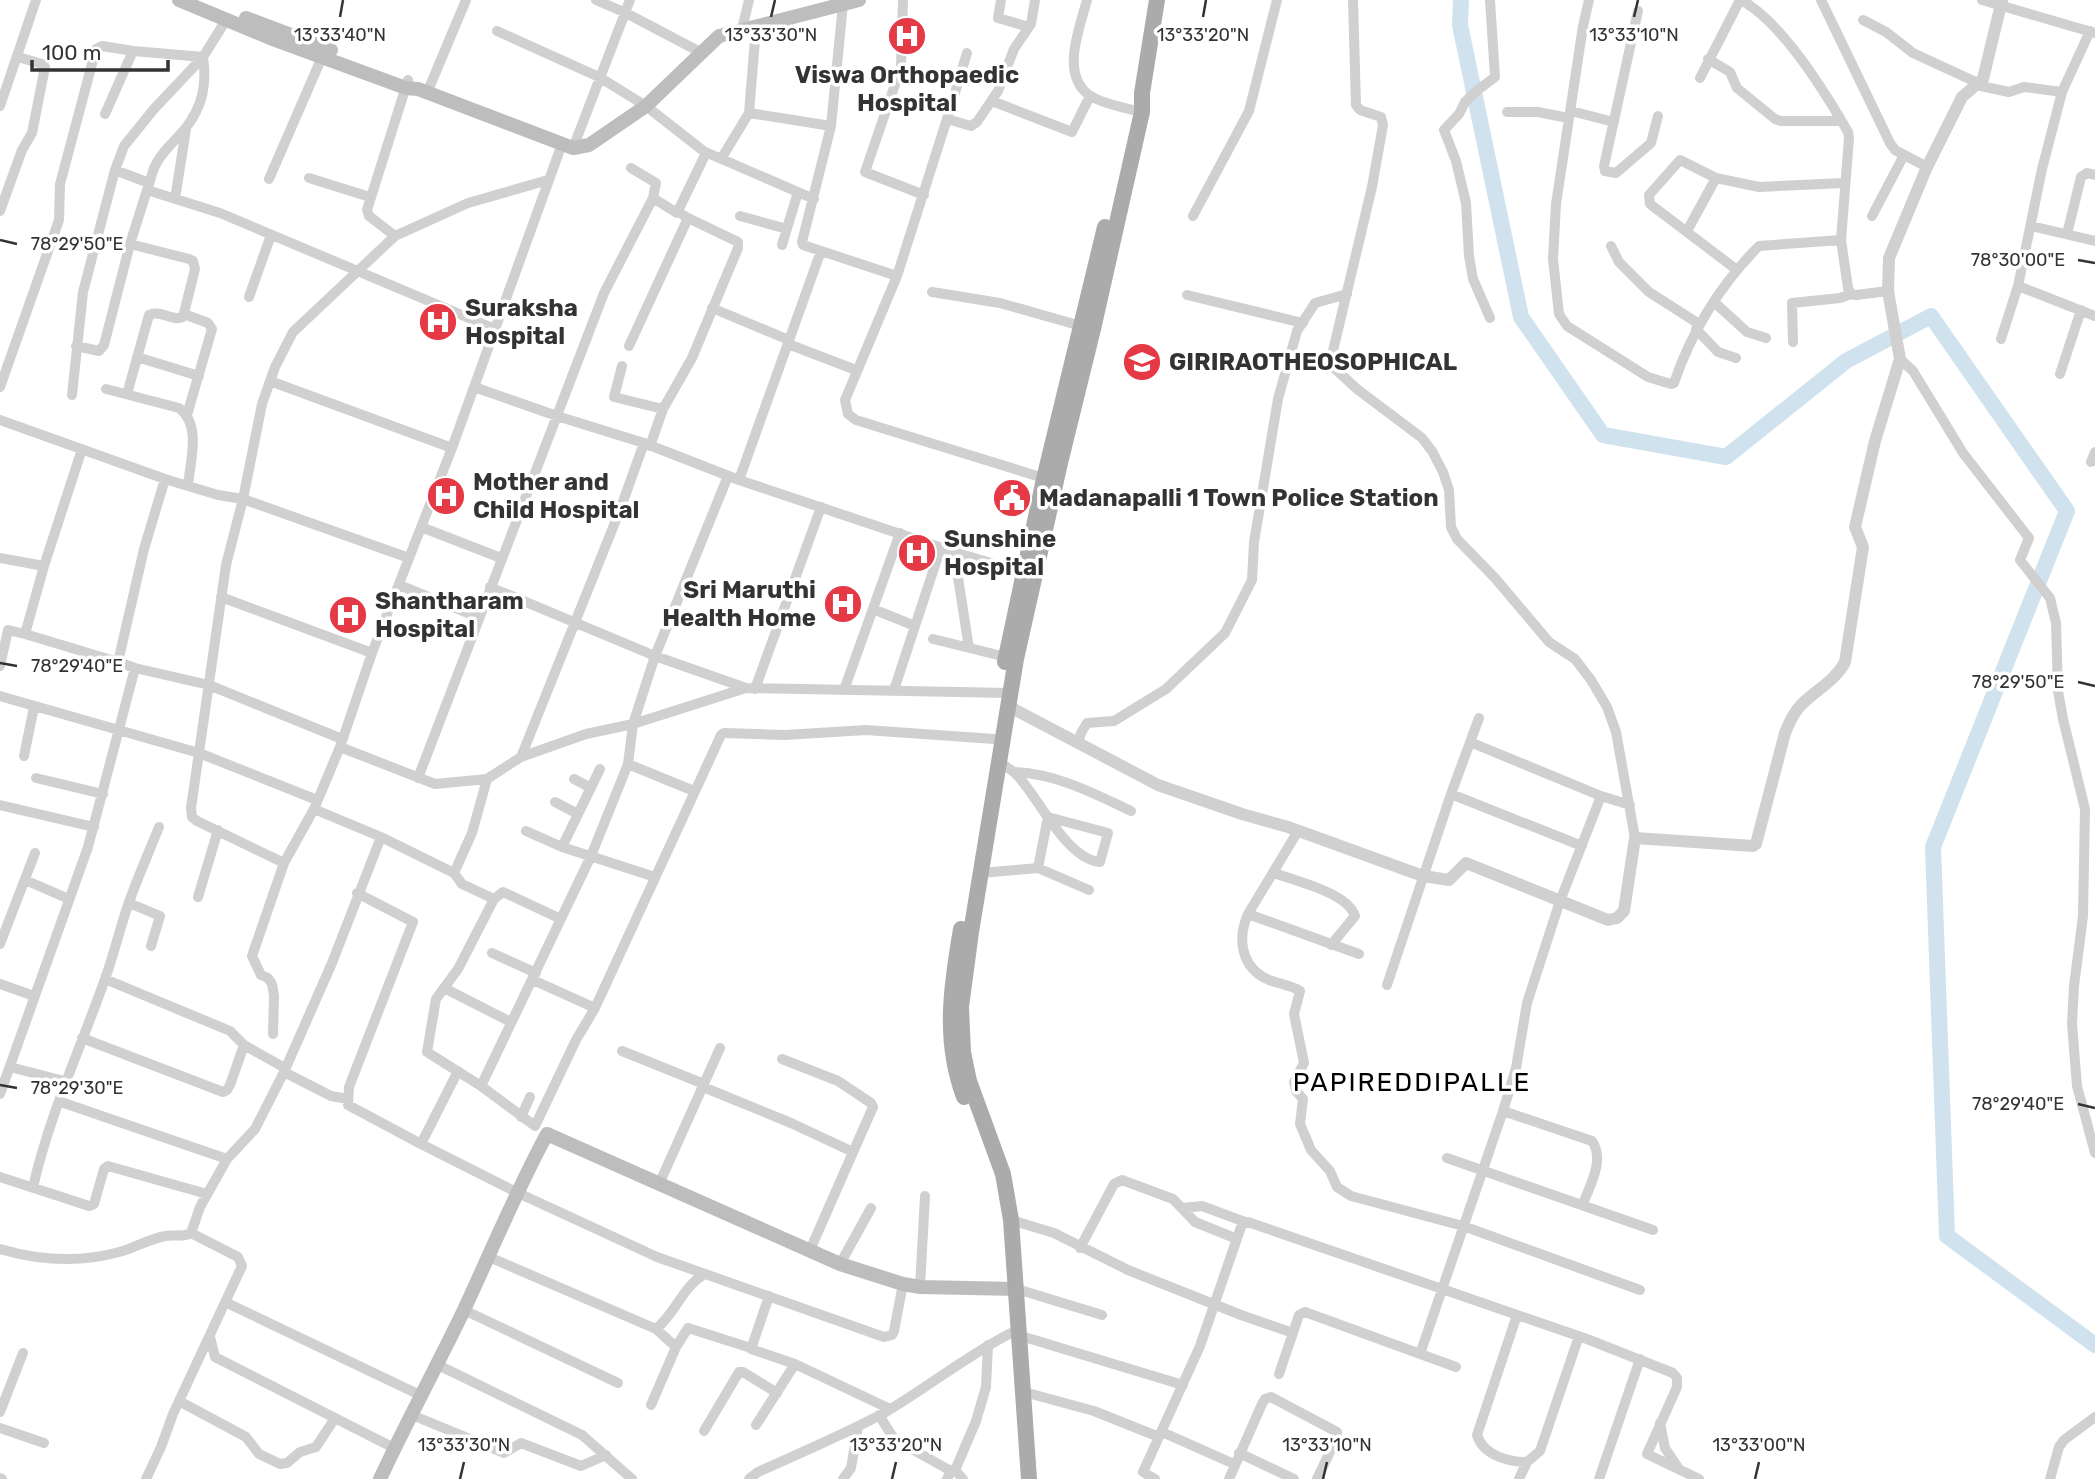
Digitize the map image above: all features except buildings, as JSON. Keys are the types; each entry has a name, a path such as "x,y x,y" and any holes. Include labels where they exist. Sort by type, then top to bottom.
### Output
{"main road":[{"path":"179,0 226,20 277,35 568,146 589,145 646,106 719,36 859,0"},
{"path":"200,0 322,57 415,88"},
{"path":"1050,480 1138,111 1157,0"},
{"path":"1013,1289 997,1194 959,1084 953,1058 949,1025 955,965 994,739 1006,697 1081,326 1138,111"},
{"path":"1021,1479 1011,1220 1003,1174 969,1080 961,1028 971,932 999,762 1006,697 1006,656 1030,575"},
{"path":"380,1479 489,1257 541,1130 840,1264 920,1287 1013,1289"},
{"path":"1016,1334 1024,1392 1029,1479"}],"street":[{"path":"0,106 36,0"},
{"path":"395,236 369,216 370,197 415,88 466,0"},
{"path":"596,0 702,53"},
{"path":"273,1034 272,984 268,978 261,975 253,956 284,863 316,804 341,743 372,653 452,448 548,180 568,146 630,0"},
{"path":"721,159 749,113 749,0"},
{"path":"903,0 901,67 865,169 867,174 924,195"},
{"path":"1001,0 999,18 1030,27"},
{"path":"947,120 971,126 977,122 998,90 1014,49 1030,27 1035,0"},
{"path":"1087,0 1073,52 1076,77 1090,96 1138,111"},
{"path":"0,666 4,629 25,634 135,668 209,685 435,784 487,779 521,757 586,734 633,724 751,689 894,690 1006,697 1079,743 1158,785 1423,876 1448,880 1466,863 1608,920 1618,918 1624,911 1635,838 1616,732 1607,708 1575,659 1549,642 1495,578 1457,539 1451,527 1452,512 1446,481 1432,451 1422,438 1334,370 1331,359 1383,125 1381,117 1360,110 1356,105 1353,0"},
{"path":"1490,0 1496,74 1493,81 1465,102 1459,114 1446,126 1444,134 1456,161 1466,203 1473,279 1490,318"},
{"path":"1589,0 1556,204 1553,259 1559,314 1567,326 1648,377 1667,384 1674,383 1684,351 1698,326 1737,270 1756,248 1763,244 1841,240"},
{"path":"1700,78 1741,0 1765,16 1789,45 1841,121 1849,138 1841,240 1851,294"},
{"path":"1821,0 1827,8 1842,47 1871,99 1886,136 1895,150 1927,167"},
{"path":"1982,0 2001,3 2092,32 2062,92 2042,169 2018,286 2001,339"},
{"path":"1193,216 1249,111 1273,1"},
{"path":"1635,838 1749,847 1756,844 1785,733 1792,718 1800,706 1837,674 1845,662 1863,547 1855,527 1875,441 1900,359 1889,296 1889,258 1927,167 1962,97 1983,79 2001,3"},
{"path":"843,4 831,126 802,242 897,276"},
{"path":"1638,11 1605,171 1614,174 1651,143 1658,116"},
{"path":"72,395 76,346 88,268 124,146 203,57 226,20"},
{"path":"1863,20 1886,32 1913,53 1977,84 2009,92 2027,87 2062,92"},
{"path":"497,31 599,77 646,106 703,151 814,199"},
{"path":"0,387 60,220 60,184 98,47 203,57"},
{"path":"105,114 133,51"},
{"path":"967,53 897,276 845,400 848,414 856,420 1050,480"},
{"path":"0,211 22,150 32,133 45,67 18,57"},
{"path":"76,346 99,351 103,348 130,244 159,157 186,128 199,107 206,81 203,57"},
{"path":"268,180 322,57"},
{"path":"1708,59 1730,72 1737,88 1775,120 1841,121"},
{"path":"992,101 1072,131 1090,96"},
{"path":"1507,112 1538,112 1615,122"},
{"path":"749,113 831,126"},
{"path":"174,199 186,128"},
{"path":"629,346 683,215 706,153 703,151"},
{"path":"1872,216 1904,155"},
{"path":"1737,270 1650,204 1649,195 1680,160 1716,178 1759,187 1844,183"},
{"path":"418,778 604,293 653,198 656,183 631,168"},
{"path":"115,170 174,199 220,213 495,329"},
{"path":"2067,234 2081,177 2087,173 2095,175"},
{"path":"309,178 370,197"},
{"path":"1687,231 1716,178"},
{"path":"284,863 197,821 192,817 191,808 226,565 243,499 262,404 270,381 293,332 395,236 467,203 548,180"},
{"path":"782,245 798,192"},
{"path":"521,757 647,445 663,409 692,358 738,248 738,242 653,198"},
{"path":"740,216 787,229"},
{"path":"2031,226 2095,241"},
{"path":"249,297 271,235"},
{"path":"127,394 149,315 156,312 178,319 184,314 195,269 193,261 130,244"},
{"path":"1611,246 1619,262 1650,292 1698,326 1718,352 1736,358"},
{"path":"481,1086 591,856 628,764 633,724 655,656 733,478 788,342 821,251"},
{"path":"2018,286 2095,316"},
{"path":"932,292 964,295 1000,303 1081,326"},
{"path":"1079,743 1087,723 1114,721 1166,689 1225,633 1252,580 1254,542 1278,399 1297,331 1315,303 1347,294"},
{"path":"1793,342 1792,303 1840,298 1851,294 1889,296"},
{"path":"1187,295 1303,323"},
{"path":"1714,302 1747,332 1766,338"},
{"path":"712,308 856,370"},
{"path":"2060,374 2081,310"},
{"path":"184,314 208,323 212,330 187,415"},
{"path":"137,357 199,376"},
{"path":"1900,359 1913,371 1963,453 2029,538 2020,560 2050,598 2056,623 2058,691 2085,809 2083,916 2072,1024 2077,1086 2095,1153"},
{"path":"622,366 614,397 663,409"},
{"path":"270,381 452,448"},
{"path":"474,387 647,445 733,478 1030,575"},
{"path":"107,388 179,408 187,415 193,433 188,486"},
{"path":"0,420 165,479 218,495 243,499 409,558"},
{"path":"25,634 82,449"},
{"path":"118,662 144,549 165,479"},
{"path":"751,689 821,507"},
{"path":"421,527 501,558"},
{"path":"845,690 900,533"},
{"path":"894,690 941,547"},
{"path":"954,552 969,648"},
{"path":"0,558 44,566"},
{"path":"399,585 478,617"},
{"path":"490,587 655,656 751,689"},
{"path":"221,597 372,653"},
{"path":"873,609 915,626"},
{"path":"933,639 1006,656"},
{"path":"0,1094 94,827 135,668"},
{"path":"0,696 199,753 316,804 454,873 462,884 494,899"},
{"path":"24,756 34,706"},
{"path":"1387,985 1479,718"},
{"path":"561,919 503,892 494,899 458,970 436,999 427,1052 481,1086 541,1130 576,1040 595,1008 694,791 719,738 724,733 785,735 866,730 994,739"},
{"path":"1470,742 1630,806"},
{"path":"999,762 1014,772 1048,817 1079,852 1094,861 1101,860 1107,832 1048,817"},
{"path":"628,764 694,791"},
{"path":"562,847 600,769"},
{"path":"1014,772 1065,780 1131,811"},
{"path":"36,778 103,794"},
{"path":"454,873 472,833 487,779"},
{"path":"575,779 591,788"},
{"path":"1451,794 1582,846"},
{"path":"1420,1354 1503,1111 1519,1056 1527,1003 1560,901 1601,796"},
{"path":"555,802 578,814"},
{"path":"0,804 94,827"},
{"path":"1038,868 1048,817"},
{"path":"33,1187 50,1119 61,1101 64,1081 105,979 129,902 159,827"},
{"path":"198,897 218,830"},
{"path":"526,831 562,847 655,877"},
{"path":"1298,831 1248,914 1241,940 1244,954 1257,972 1266,979 1300,991 1294,1014 1304,1063 1295,1078 1294,1086 1303,1099 1300,1124 1311,1150 1330,1171 1342,1192 1463,1226 1640,1290"},
{"path":"0,1250 57,1259 84,1258 117,1253 164,1236 187,1236 191,1233 207,1194 227,1159 255,1129 285,1070 332,963 380,837"},
{"path":"0,944 35,853"},
{"path":"981,873 1038,868 1089,890"},
{"path":"1274,873 1341,898 1353,911 1355,916 1352,921 1331,945"},
{"path":"25,880 69,899"},
{"path":"357,893 413,922 349,1087 348,1105 516,1192 626,1244 703,1275 884,1337 892,1335 894,1331 903,1284"},
{"path":"129,902 160,916 151,946"},
{"path":"1248,914 1359,954"},
{"path":"492,953 595,1008"},
{"path":"105,979 230,1031 244,1045 285,1070 331,1096 348,1099"},
{"path":"0,984 34,996"},
{"path":"444,988 511,1022"},
{"path":"82,1038 223,1092 230,1085 244,1045"},
{"path":"660,1182 720,1048"},
{"path":"622,1051 853,1152"},
{"path":"782,1059 838,1081 873,1105 810,1250"},
{"path":"10,1067 64,1081"},
{"path":"421,1143 458,1071"},
{"path":"521,1117 530,1097"},
{"path":"61,1101 227,1159"},
{"path":"1503,1111 1592,1140 1598,1153 1597,1165 1583,1204"},
{"path":"1447,1158 1653,1230"},
{"path":"0,1177 92,1206 104,1169 108,1166 207,1194"},
{"path":"1080,1248 1114,1184 1122,1180 1164,1195 1201,1226 1237,1239"},
{"path":"920,1287 925,1196"},
{"path":"1182,1208 1202,1206 1579,1336 1673,1373 1677,1378 1677,1387 1647,1454 1699,1479"},
{"path":"840,1264 871,1208"},
{"path":"1011,1220 1054,1233 1128,1270 1293,1333"},
{"path":"1156,1479 1141,1476 1183,1385 1245,1222"},
{"path":"146,1479 242,1266 238,1257 191,1233"},
{"path":"489,1257 656,1329 676,1347"},
{"path":"656,1329 669,1317 694,1281 703,1275"},
{"path":"1013,1289 1102,1315"},
{"path":"751,1348 769,1296"},
{"path":"225,1302 422,1396"},
{"path":"464,1310 618,1383"},
{"path":"1279,1374 1299,1315 1305,1312 1456,1367"},
{"path":"1517,1315 1477,1435 1486,1449 1499,1457 1527,1462"},
{"path":"651,1405 676,1347 688,1328 751,1348 753,1351 783,1358 890,1409"},
{"path":"749,1479 758,1472 858,1427 988,1345 1016,1334 1183,1385"},
{"path":"210,1336 215,1357 394,1448"},
{"path":"1519,1479 1527,1462 1540,1451 1579,1336"},
{"path":"951,1473 956,1468 983,1398 988,1345"},
{"path":"0,1412 23,1353"},
{"path":"1599,1479 1640,1359"},
{"path":"756,1425 795,1364"},
{"path":"438,1365 582,1435 632,1479"},
{"path":"704,1431 739,1372 777,1393"},
{"path":"1024,1392 1094,1411 1294,1479"},
{"path":"1228,1479 1265,1399 1271,1397 1338,1434 1317,1479"},
{"path":"179,1401 246,1437 259,1454 281,1464 287,1463 300,1452 316,1447 335,1418"},
{"path":"412,1415 504,1453 521,1443 581,1466 606,1454"},
{"path":"879,1415 894,1439 963,1479"},
{"path":"2050,1479 2059,1447 2064,1440 2095,1417"},
{"path":"1660,1423 1665,1448 1681,1471"},
{"path":"844,1479 851,1468 858,1427"},
{"path":"0,1428 44,1443"}],"waterway":[{"path":"1461,0 1460,25 1521,317 1603,435 1726,457 1846,361 1931,316 2067,511 1933,847 1947,1236 2095,1345"}],"place":[{"name":"Viswa Orthopaedic Hospital","path":"907,36"},
{"name":"Suraksha Hospital","path":"438,322"},
{"name":"GIRIRAOTHEOSOPHICAL","path":"1142,362"},
{"name":"Mother and Child Hospital","path":"446,496"},
{"name":"Madanapalli 1 Town Police Station","path":"1012,498"},
{"name":"Sunshine Hospital","path":"917,553"},
{"name":"Sri Maruthi Health Home","path":"843,604"},
{"name":"Shantharam Hospital","path":"348,615"}],"district":[{"name":"PAPIREDDIPALLE","path":"1412,1082"}]}
